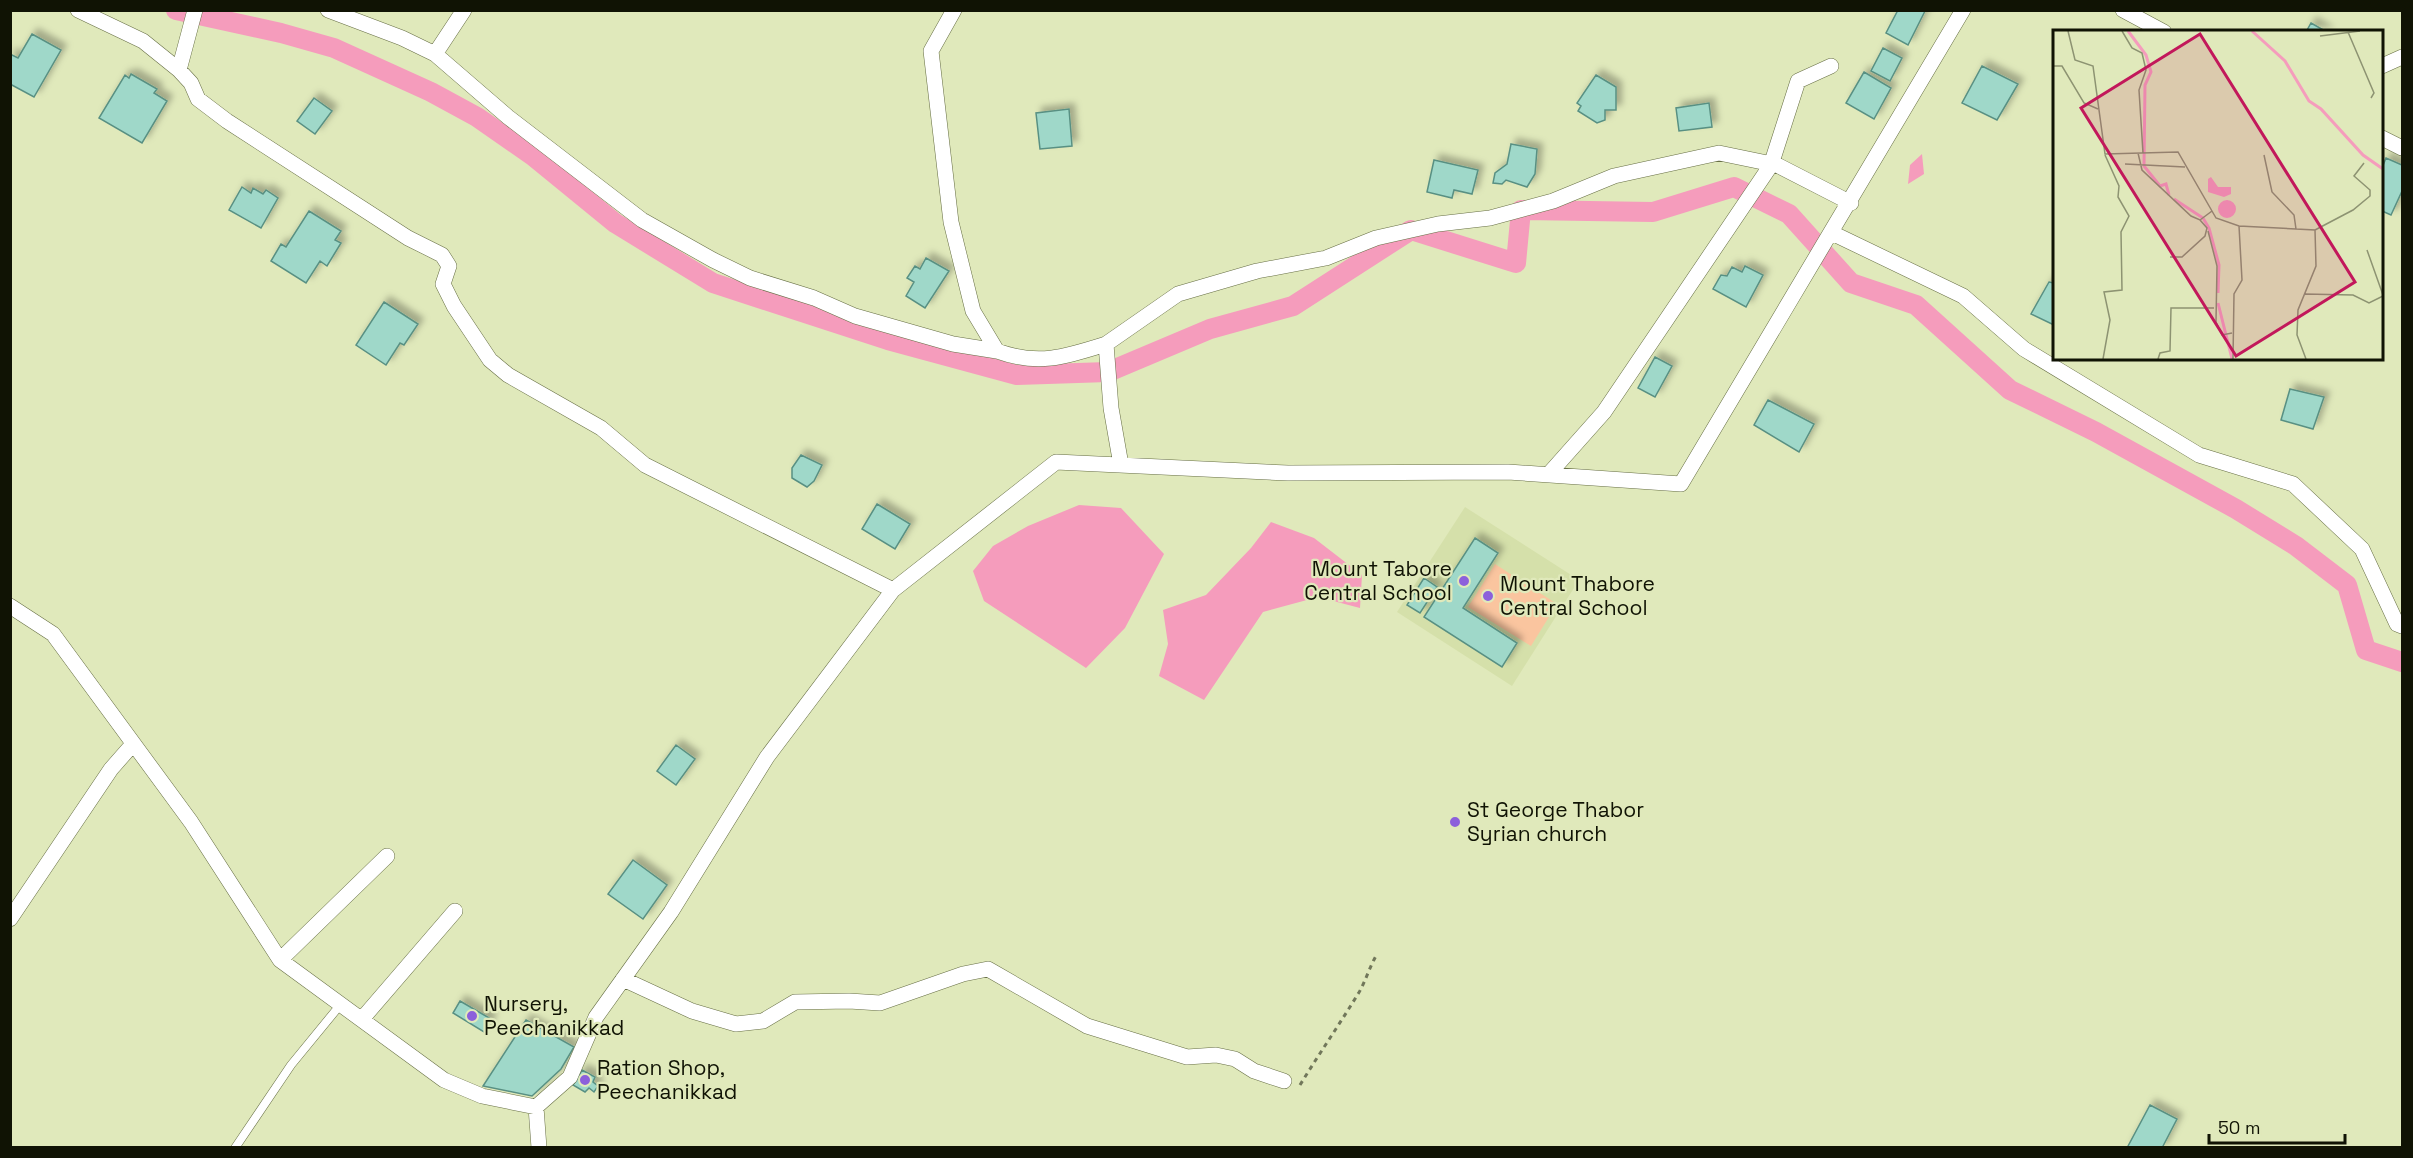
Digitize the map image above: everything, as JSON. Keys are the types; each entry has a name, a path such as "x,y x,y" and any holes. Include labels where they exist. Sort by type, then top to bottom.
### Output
{"street":[{"path":"78,10 143,41 179,70 191,83 198,99 227,121 408,238 442,255 449,266 443,284 454,306 490,360 508,375 601,428 645,465 811,546 893,590"},
{"path":"179,70 195,10"},
{"path":"328,10 402,38 435,54 596,186 642,220 679,243 750,278 814,298 855,316 953,344 997,351 1020,359 1046,361 1106,344 1178,294 1257,271 1326,258 1376,238 1438,224 1490,218 1553,201 1614,176 1719,153 1771,164 1851,203"},
{"path":"435,54 464,10"},
{"path":"954,10 931,51 951,222 973,311 997,351"},
{"path":"536,1107 570,1077 596,1017 671,912 767,757 893,590 1056,462 1288,473 1508,472 1681,484 1851,203 1963,10"},
{"path":"2123,10 2160,30"},
{"path":"2383,66 2403,57"},
{"path":"1548,475 1604,412 1771,164 1798,81 1831,66"},
{"path":"2383,138 2403,148"},
{"path":"1832,233 1963,296 2024,349 2199,455 2293,484 2362,549 2397,624 2403,626"},
{"path":"1106,344 1111,408 1121,465"},
{"path":"10,606 53,634 191,822 280,960 444,1080 482,1096 536,1107"},
{"path":"10,919 111,769 133,744"},
{"path":"280,960 387,856"},
{"path":"362,1019 455,911"},
{"path":"623,980 692,1011 736,1024 763,1021 795,1002 849,1000 880,1003 988,969 1087,1026 1187,1057 1216,1055 1235,1059 1254,1071 1284,1081"},
{"path":"536,1107 539,1148"}],"lane":[{"path":"235,1148 291,1065 341,1004"}],"path":[{"path":"1284,1081 1298,1089 1315,1058 1326,1045 1359,993 1364,977 1376,956"}],"shaded area":[{"path":"1922,154 1924,174 1908,184 1910,165"},
{"path":"1079,505 1121,508 1164,554 1125,628 1086,668 984,601 973,571 993,546 1028,526"},
{"name":"Mount Thabore Central School","path":"1465,507 1579,580 1512,686 1397,612"},
{"path":"1271,522 1314,538 1362,575 1360,608 1318,597 1263,612 1204,700 1159,676 1168,644 1163,610 1206,595 1251,548"},
{"path":"1495,564 1557,604 1531,646 1468,607"}],"building":[{"path":"1898,10 1925,11 1908,45 1886,33"},
{"path":"2311,23 2323,30 2307,30"},
{"path":"32,34 61,50 34,97 10,84 10,54 18,58"},
{"path":"1883,48 1902,58 1890,81 1871,71"},
{"path":"1982,66 2018,84 1997,120 1962,103"},
{"path":"1864,72 1891,88 1874,119 1846,103"},
{"path":"131,74 157,89 154,93 167,101 142,143 99,118 125,75 129,78"},
{"path":"1596,75 1616,87 1616,110 1605,110 1605,120 1597,123 1578,111 1581,106 1577,103"},
{"path":"314,98 332,111 315,134 297,121"},
{"path":"1709,103 1712,127 1679,131 1676,108"},
{"path":"1069,109 1072,146 1040,149 1036,113"},
{"path":"1511,144 1537,149 1535,174 1527,187 1506,180 1502,184 1493,183 1495,173 1507,164"},
{"path":"2386,158 2402,165 2402,191 2391,215 2383,211 2383,166"},
{"path":"1434,160 1478,170 1472,194 1454,190 1452,198 1427,192"},
{"path":"242,187 251,193 253,188 263,194 266,190 278,198 261,228 229,210"},
{"path":"309,211 341,231 335,240 341,243 327,266 320,261 306,283 271,261 281,244 286,247"},
{"path":"926,258 949,271 925,308 906,296 914,282 907,278 915,266 920,269"},
{"path":"1745,266 1763,275 1746,307 1713,289 1721,275 1727,276 1732,267 1742,272"},
{"path":"2049,282 2053,283 2053,325 2031,314"},
{"path":"384,302 418,324 404,345 400,343 386,365 356,345"},
{"path":"1655,357 1672,366 1655,397 1638,388"},
{"path":"2290,389 2324,397 2313,429 2281,420"},
{"path":"1768,400 1814,424 1799,452 1754,425"},
{"path":"801,455 822,465 814,481 807,487 792,478 792,468"},
{"path":"877,504 910,524 895,549 862,529"},
{"name":"Mount Tabore Central School","path":"1475,538 1498,553 1463,608 1517,643 1502,667 1424,617"},
{"path":"1424,578 1437,587 1420,613 1407,605"},
{"path":"676,745 695,759 676,785 657,771"},
{"path":"633,860 667,885 643,919 608,894"},
{"name":"Nursery, Peechanikkad","path":"460,1001 491,1019 484,1032 453,1013"},
{"path":"526,1020 574,1047 561,1069 532,1096 483,1086"},
{"name":"Ration Shop, Peechanikkad","path":"582,1070 595,1077 593,1082 598,1086 594,1092 589,1088 585,1092 573,1085"},
{"path":"2150,1105 2177,1119 2162,1148 2127,1148"}],"waterway":[{"path":"176,10 281,33 334,48 431,92 477,117 533,156 615,223 713,283 888,340 1017,375 1108,372 1210,329 1293,306 1411,230 1516,263 1521,210 1653,212 1734,187 1789,214 1851,283 1916,305 2010,390 2096,432 2236,509 2296,546 2347,585 2366,650 2402,662"}],"place":[{"name":"Mount Tabore Central School","path":"1464,581"},
{"name":"Mount Thabore Central School","path":"1488,596"},
{"name":"St George Thabor Syrian church","path":"1455,822"},
{"name":"Nursery, Peechanikkad","path":"472,1016"},
{"name":"Ration Shop, Peechanikkad","path":"585,1080"}]}
